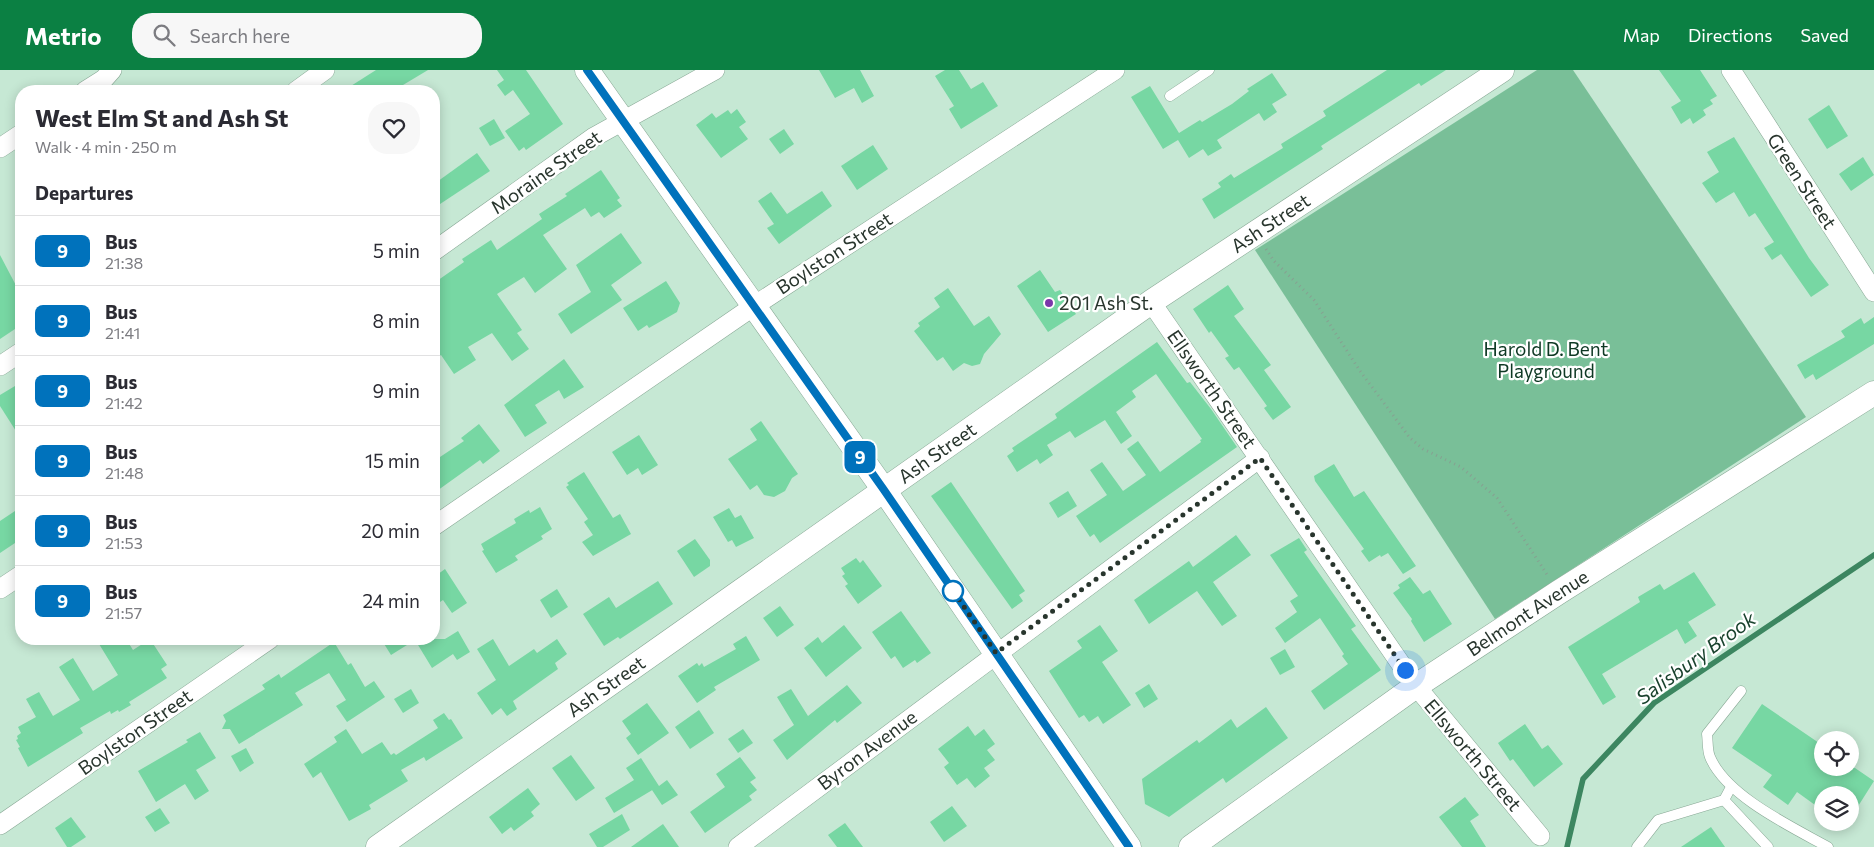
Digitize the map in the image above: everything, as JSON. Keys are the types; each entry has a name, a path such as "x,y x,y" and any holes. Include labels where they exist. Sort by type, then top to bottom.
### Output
{"street":[{"path":"304,85 325,70"},
{"path":"587,70 884,490 1129,847"},
{"name":"Moraine Street","path":"440,247 594,137 715,70"},
{"name":"Boylston Street","path":"440,522 754,306 1115,70"},
{"name":"Green Street","path":"1731,70 1874,292"},
{"name":"Ash Street","path":"378,847 1151,302 1500,71"},
{"path":"93,85 108,74"},
{"path":"0,148 15,138"},
{"name":"Ellsworth Street","path":"1151,302 1416,686 1540,836"},
{"path":"0,366 15,356"},
{"name":"Belmont Avenue","path":"1191,847 1416,686 1559,592 1874,393"},
{"name":"Byron Avenue","path":"738,847 1260,458"},
{"path":"0,589 15,579"},
{"name":"Boylston Street","path":"0,825 261,645"}],"lane":[{"path":"1170,96 1205,71"},
{"path":"1741,691 1707,734 1709,756 1731,787 1771,816 1828,847"},
{"path":"1637,847 1658,820 1724,800 1731,787"},
{"path":"1724,800 1768,847"}],"path":[{"path":"1256,234 1274,261 1314,300 1360,371 1410,438 1423,449 1461,467 1497,498 1559,592"}],"green space":[{"name":"Harold D. Bent Playground","path":"1537,70 1573,70 1806,417 1495,619 1255,250"}],"building":[{"path":"376,70 428,70 403,85 352,85"},
{"path":"497,70 526,70 563,124 526,150 524,147 519,151 505,131 530,114 513,90 505,96 497,85 504,80"},
{"path":"819,70 860,70 874,96 862,103 854,88 835,98"},
{"path":"945,70 959,70 971,89 983,82 998,106 961,129 949,109 954,106 935,76"},
{"path":"1387,70 1446,70 1421,86 1419,83 1321,146 1323,149 1214,219 1202,199 1221,187 1218,183 1231,174 1234,178 1283,148 1281,144 1326,116 1323,111"},
{"path":"1659,70 1700,70 1717,96 1710,100 1713,104 1703,110 1706,115 1693,124 1690,118 1681,124 1671,107 1681,101"},
{"path":"1272,73 1287,95 1272,104 1277,112 1264,121 1259,113 1217,140 1222,148 1208,156 1203,149 1189,158 1178,140 1163,149 1131,97 1150,86 1179,133 1232,104 1249,91 1247,89"},
{"path":"1829,105 1848,136 1827,149 1808,119"},
{"path":"737,109 746,122 739,127 748,139 721,158 696,125 712,113 716,118 728,110 731,114"},
{"path":"494,119 505,138 490,146 479,128"},
{"path":"784,129 794,144 780,154 769,139"},
{"path":"1734,137 1809,258 1829,285 1811,297 1781,254 1772,260 1764,248 1774,242 1755,213 1749,217 1734,192 1716,203 1702,183 1719,172 1707,152"},
{"path":"873,145 888,169 857,190 841,166"},
{"path":"477,153 490,171 440,204 440,180"},
{"path":"1863,157 1874,175 1851,191 1839,174"},
{"path":"601,170 620,198 617,200 622,206 604,218 599,212 591,217 585,208 543,235 567,269 535,293 524,277 497,294 522,330 517,333 529,349 512,361 492,333 468,347 476,360 454,374 440,356 440,279 464,262 462,259 491,240 497,250 542,219 539,214 567,196 565,194"},
{"path":"822,191 832,206 779,244 767,228 774,224 758,201 771,192 787,214"},
{"path":"621,233 642,263 611,285 622,300 571,334 558,314 591,292 576,265"},
{"path":"0,255 15,284 15,329 0,339"},
{"name":"201 Ash St.","path":"1040,270 1055,292 1060,290 1076,314 1048,332 1017,286"},
{"path":"666,281 680,303 677,312 649,328 647,325 638,331 623,308"},
{"path":"1228,285 1244,309 1234,316 1271,365 1264,370 1291,407 1273,420 1264,408 1267,406 1239,367 1234,370 1225,358 1229,356 1211,331 1209,333 1193,309"},
{"path":"948,288 974,326 989,316 1001,334 984,354 980,364 972,366 964,363 953,371 943,357 937,361 914,331 920,326 918,323 940,307 934,298"},
{"path":"1874,317 1874,344 1816,380 1813,374 1805,379 1797,365 1845,337 1841,331 1861,318 1864,324"},
{"path":"1157,342 1187,383 1190,382 1211,409 1237,447 1100,543 1094,534 1090,537 1076,516 1107,495 1090,470 1102,462 1123,491 1146,475 1127,449 1138,441 1160,472 1201,442 1200,440 1202,439 1156,374 1132,391 1136,397 1116,412 1132,436 1121,444 1105,420 1075,438 1070,431 1047,445 1053,455 1040,464 1037,459 1017,472 1007,456 1014,451 1012,448 1057,418 1055,414"},
{"path":"564,359 584,387 564,399 559,390 535,405 547,423 525,437 504,405"},
{"path":"15,386 15,430 0,406 0,395"},
{"path":"761,421 798,474 792,478 785,491 774,497 764,495 757,485 750,490 728,459 757,440 750,429"},
{"path":"479,424 500,451 483,464 480,460 440,489 440,457 464,441 461,438"},
{"path":"639,435 658,465 642,475 638,468 627,475 612,452"},
{"path":"1334,464 1354,497 1364,491 1416,566 1403,574 1388,553 1381,557 1380,555 1369,562 1361,551 1364,549 1315,481 1314,476"},
{"path":"584,472 613,518 620,514 631,534 593,556 582,542 593,535 584,522 588,519 566,487 569,485 567,483"},
{"path":"951,482 1025,591 1019,595 1023,601 1012,609 931,496"},
{"path":"1068,491 1077,506 1058,518 1049,503"},
{"path":"540,507 552,529 541,536 543,539 515,556 518,560 496,573 482,551 484,550 481,544 516,523 514,519 529,510 530,513"},
{"path":"729,508 735,518 741,515 754,538 736,547 732,540 728,542 713,517"},
{"path":"15,511 15,543 0,553 0,521"},
{"path":"1236,535 1251,555 1213,582 1237,616 1222,626 1197,591 1149,624 1134,600 1189,561 1193,567"},
{"path":"1299,538 1307,550 1304,552 1356,626 1351,629 1381,670 1324,710 1311,691 1348,664 1342,656 1344,654 1320,618 1285,643 1275,628 1297,612 1290,601 1298,596 1270,555"},
{"path":"695,539 710,560 710,566 694,577 677,551"},
{"path":"856,558 860,563 863,560 882,586 858,604 845,586 848,584 842,576 845,574 841,568"},
{"path":"445,569 467,603 452,613 443,600 440,602 440,573"},
{"path":"1694,572 1716,605 1688,622 1697,636 1685,644 1677,629 1602,674 1616,697 1603,705 1568,647 1640,602 1638,597 1660,584 1664,590"},
{"path":"1410,577 1423,594 1430,590 1452,624 1424,642 1411,621 1412,619 1393,593 1400,588 1398,585"},
{"path":"658,581 673,604 620,639 618,637 604,646 583,614 609,597 616,608"},
{"path":"557,589 568,607 551,618 540,600"},
{"path":"780,606 794,625 777,637 763,618"},
{"path":"901,611 931,653 917,663 915,660 903,668 895,656 891,659 872,632"},
{"path":"844,625 862,648 826,677 804,648 818,637 822,643"},
{"path":"1100,625 1118,651 1102,662 1131,705 1103,724 1098,716 1089,722 1084,715 1079,718 1049,671 1082,648 1077,641"},
{"path":"458,631 470,652 457,660 453,654 432,668 418,645 440,645 440,639 445,639"},
{"path":"746,636 760,660 714,687 716,690 697,703 678,676 697,663 699,666 702,663 704,667 736,649 733,644"},
{"path":"493,639 509,666 534,649 537,653 557,639 567,654 555,663 558,669 513,701 517,709 507,716 501,708 492,715 477,693 496,680 477,649"},
{"path":"100,645 130,645 133,650 141,645 154,645 167,665 161,669 167,678 129,702 131,705 119,712 118,710 111,714 110,711 80,728 83,733 28,767 16,740 18,739 17,736 21,733 18,727 36,717 26,699 39,692 53,716 80,700 59,667 73,658 93,691 118,675"},
{"path":"330,645 336,645 348,665 351,663 365,687 374,681 385,697 347,722 336,706 346,700 329,673 295,693 303,705 239,744 230,729 222,729 226,721 223,715 265,689 262,685 279,674 281,678"},
{"path":"385,645 407,645 391,655"},
{"path":"1285,649 1295,667 1280,675 1270,658"},
{"path":"1149,684 1158,699 1144,708 1135,693"},
{"path":"847,685 862,703 837,723 835,720 787,760 773,740 794,725 777,697 791,689 808,716"},
{"path":"411,689 419,703 403,713 394,699"},
{"path":"647,703 669,733 638,755 626,738 631,734 622,721"},
{"path":"1762,704 1814,740 1814,776 1859,776 1859,771 1874,781 1859,805 1859,786 1814,786 1814,804 1797,792 1788,805 1763,787 1772,775 1732,748"},
{"path":"1266,707 1288,738 1226,783 1223,778 1169,817 1145,804 1142,779 1197,740 1199,743 1231,719 1237,728"},
{"path":"699,710 714,733 690,749 675,727"},
{"path":"444,713 449,720 451,719 463,738 426,761 424,757 401,770 408,781 369,805 371,809 349,821 321,772 313,778 304,764 337,742 334,737 346,729 362,754 382,742 391,755 394,753 396,755 438,728 433,720"},
{"path":"1525,724 1542,749 1548,745 1563,764 1534,787 1513,759 1510,761 1498,743"},
{"path":"968,726 975,736 984,729 995,744 987,750 995,760 984,768 990,776 975,788 967,778 957,785 944,767 949,763 938,749"},
{"path":"743,729 753,743 738,753 728,739"},
{"path":"200,732 216,758 196,770 209,791 195,800 185,784 156,802 138,771 188,742 186,740"},
{"path":"246,748 254,763 240,772 231,756"},
{"path":"571,755 595,788 576,801 552,768"},
{"path":"740,757 756,778 750,782 757,790 749,796 752,800 705,833 690,812 725,787 716,774"},
{"path":"641,758 659,786 667,780 678,795 662,805 652,790 614,813 605,798 634,780 626,768"},
{"path":"528,788 540,804 531,812 534,816 514,831 511,827 502,834 489,817"},
{"path":"1465,797 1479,815 1470,821 1486,847 1462,847 1439,817"},
{"path":"952,806 967,826 944,842 930,822"},
{"path":"160,808 170,823 155,832 145,817"},
{"path":"622,814 630,830 603,847 597,847 589,834"},
{"path":"71,817 86,837 71,847 67,847 55,828"},
{"path":"845,823 863,847 837,847 828,835"},
{"path":"663,824 679,847 631,847"},
{"path":"1711,827 1725,847 1681,847"}],"waterway":[{"name":"Salisbury Brook","path":"1567,847 1583,779 1654,703 1874,555"}],"bus line":[{"name":"9","path":"587,70 884,490 1129,847"}],"place":[{"name":"201 Ash St.","path":"1049,303"}],"route":[{"path":"953,591 951,588 996,653 1260,458 1405,670"}]}
